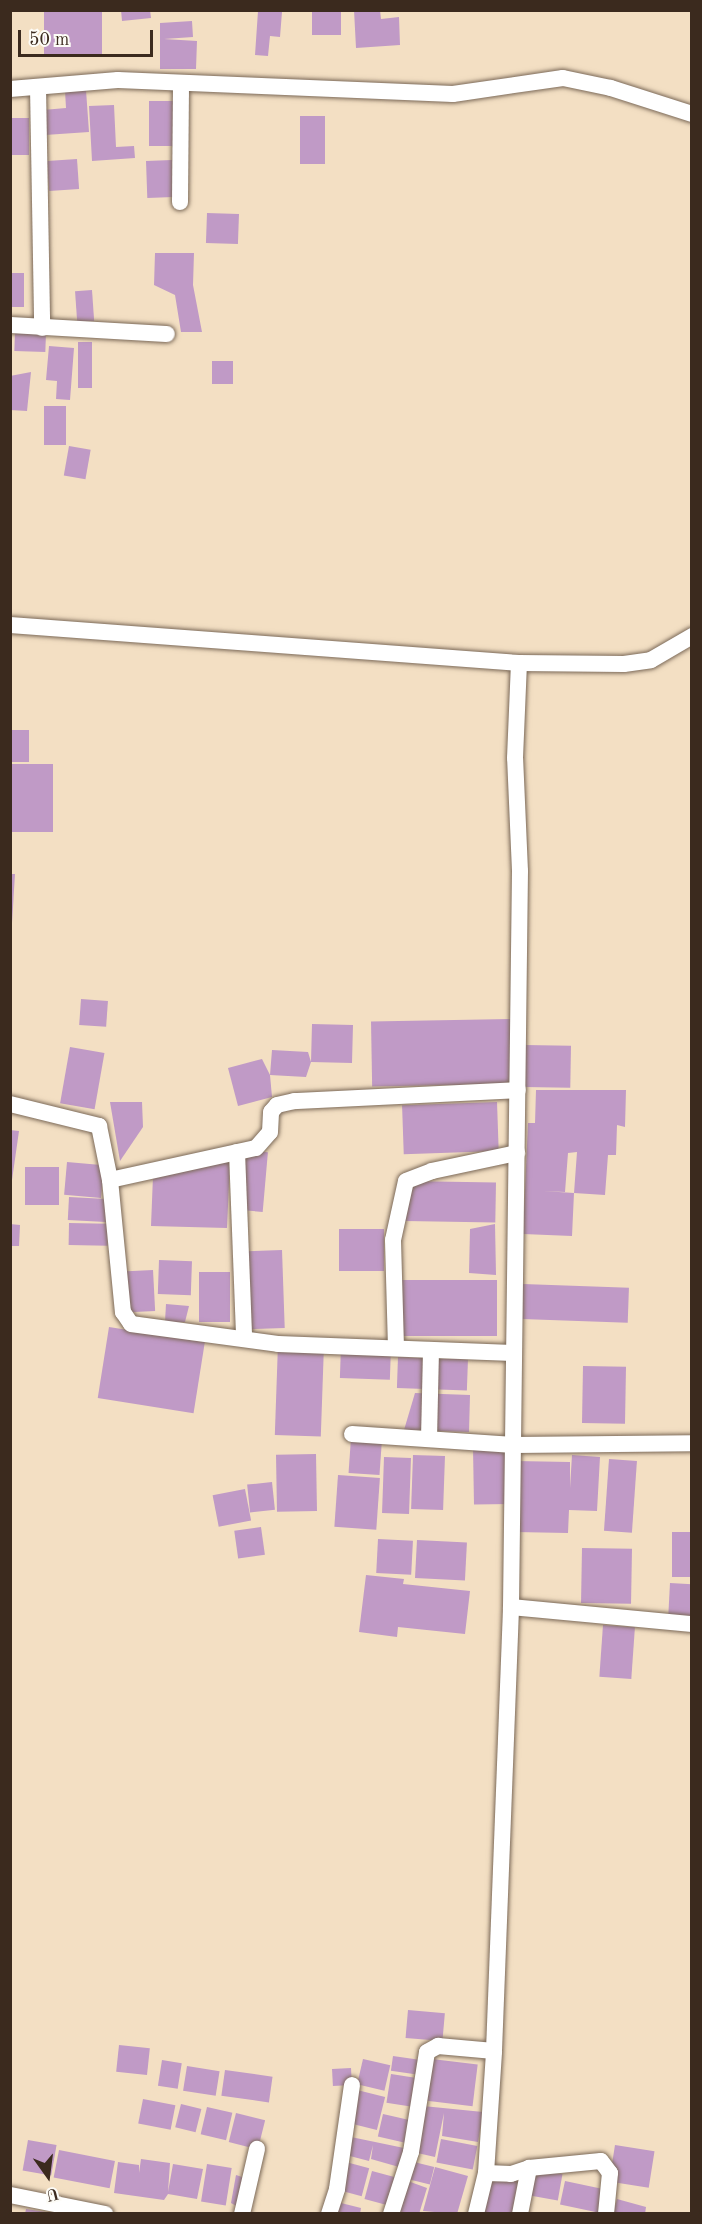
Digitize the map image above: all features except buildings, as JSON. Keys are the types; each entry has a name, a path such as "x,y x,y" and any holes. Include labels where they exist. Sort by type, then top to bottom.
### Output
{"street":[{"path":"10,89 118,80 453,94 563,78 602,86 692,114"},
{"path":"180,202 181,83"},
{"path":"38,87 42,328"},
{"path":"10,324 42,328 167,334"},
{"path":"10,625 519,663 624,664 651,660 692,636"},
{"path":"476,2214 486,2173 494,2051 511,1607 520,871 515,758 519,663"},
{"path":"110,1179 256,1148 270,1132 271,1112 277,1106 295,1101 518,1090"},
{"path":"10,1104 99,1126 110,1179 126,1320 137,1327 244,1338 278,1344 513,1353"},
{"path":"237,1152 244,1338"},
{"path":"396,1348 393,1240 406,1180 432,1171 517,1154"},
{"path":"429,1439 431,1350"},
{"path":"352,1434 514,1445 692,1443"},
{"path":"511,1607 692,1624"},
{"path":"392,2214 411,2152 427,2052 438,2046 494,2051"},
{"path":"329,2214 337,2189 352,2085"},
{"path":"242,2214 257,2149"},
{"path":"486,2173 512,2174 529,2168 596,2161 608,2165 610,2182 606,2214"},
{"path":"520,2214 529,2168"},
{"path":"17,2202 105,2214"}]}
